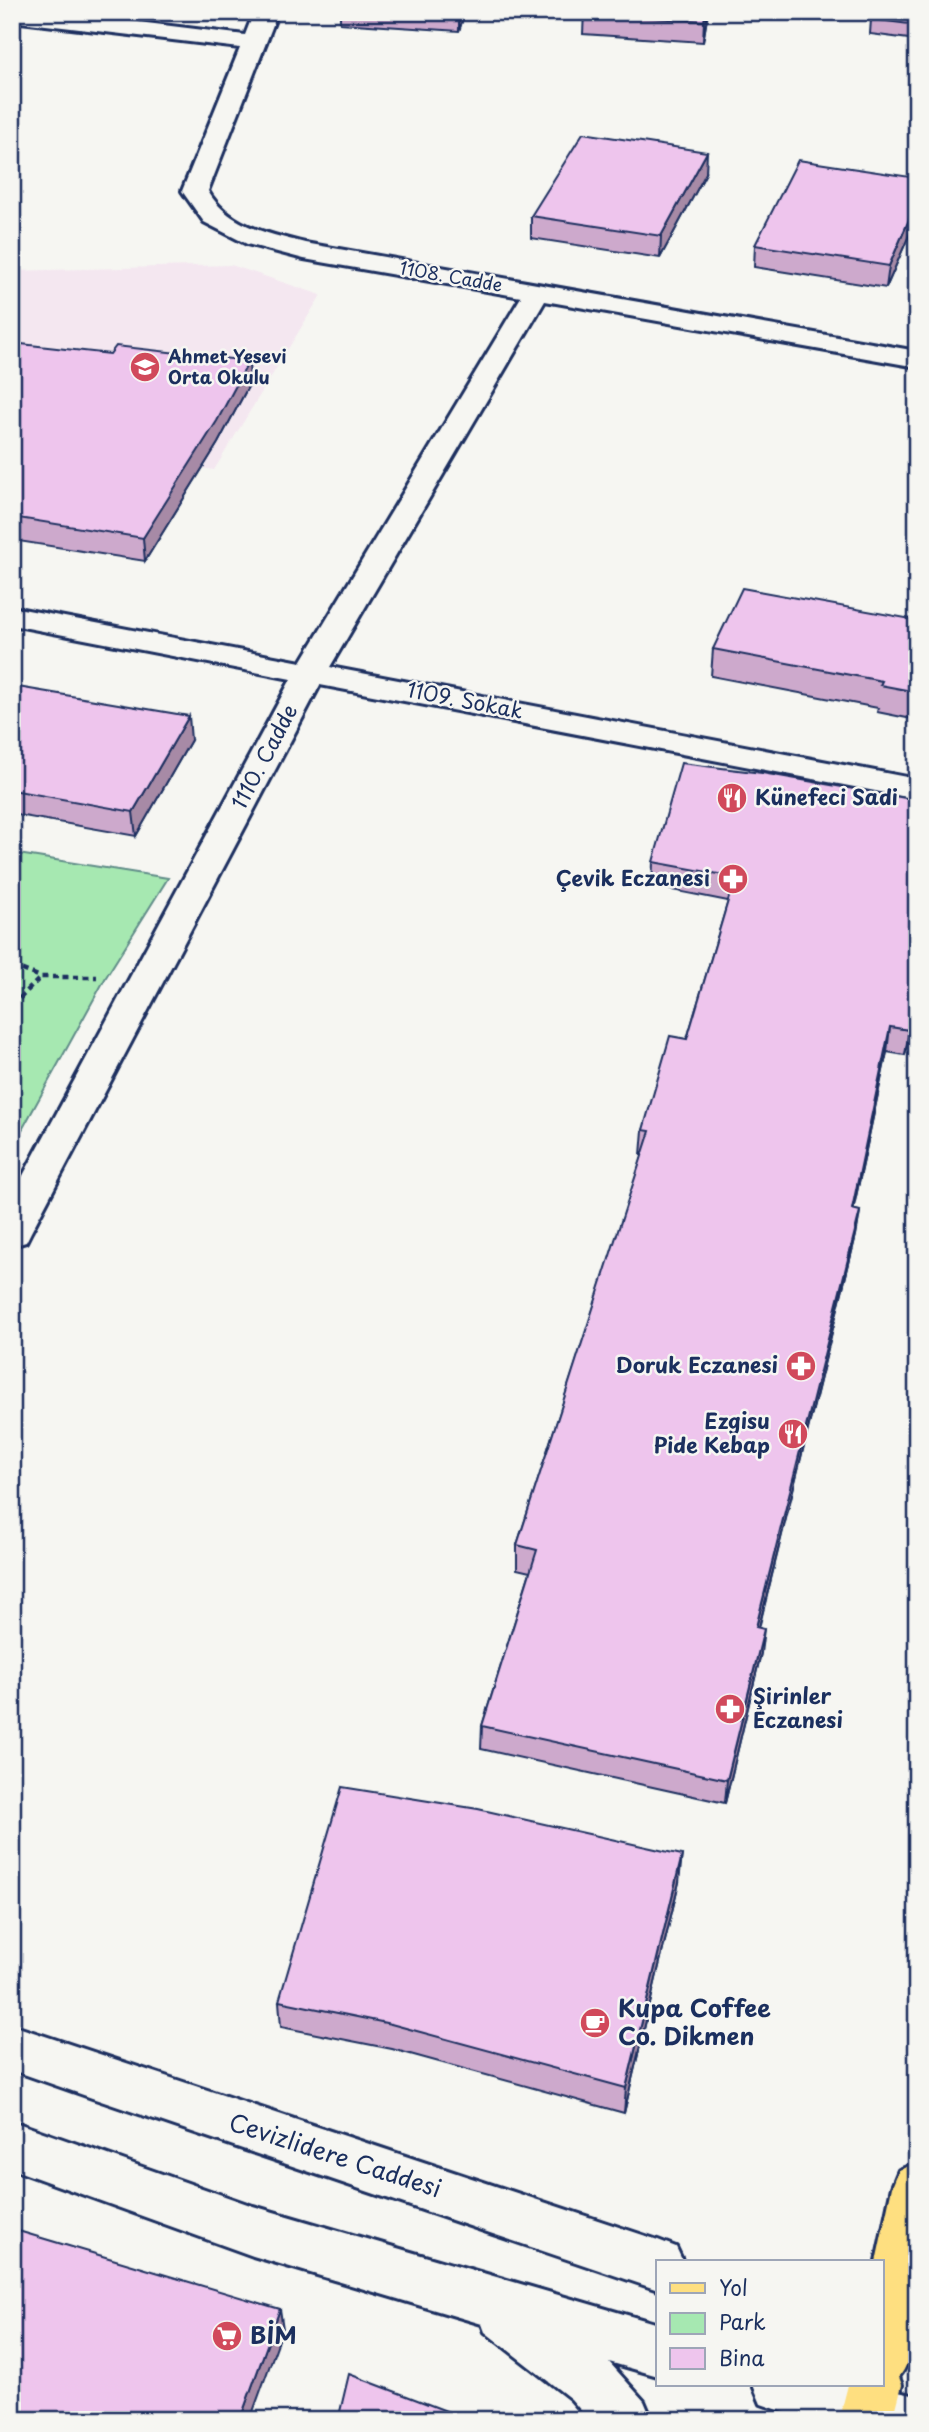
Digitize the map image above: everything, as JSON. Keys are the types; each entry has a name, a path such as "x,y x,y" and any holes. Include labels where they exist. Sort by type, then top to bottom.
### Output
{"main road":[{"path":"884,2367 917,2187"}],"street":[{"name":"1108. Cadde","path":"266,12 195,191 202,209 223,225 270,242 917,359"},
{"path":"12,14 255,43"},
{"name":"1110. Cadde","path":"12,1232 311,672 537,292"},
{"name":"1109. Sokak","path":"12,616 917,789"},
{"name":"Cevizlidere Caddesi","path":"12,2047 131,2091 520,2215 656,2264"},
{"path":"12,2145 253,2231 656,2349"},
{"path":"488,2302 590,2380 625,2420"}],"path":[{"path":"12,966 41,977 149,976"},
{"path":"12,1006 41,977"}],"shaded area":[{"name":"Ahmet Yesevi Orta Okulu","path":"231,265 321,295 214,470 12,439 12,271"}],"green space":[{"path":"12,853 168,878 106,977 12,1148"}],"building":[{"path":"584,12 706,12 704,21"},
{"path":"875,12 917,12 917,25 871,19"},
{"path":"583,133 707,152 661,236 531,216"},
{"path":"798,160 917,178 917,201 889,266 755,245"},
{"path":"12,343 110,354 116,346 249,361 217,421 143,538 12,517"},
{"path":"742,588 917,620 917,692 880,685 882,681 713,649"},
{"path":"12,686 189,716 133,812 12,790"},
{"path":"681,763 762,773 917,800 917,996 909,1030 890,1027 852,1209 860,1211 756,1627 764,1629 727,1780 482,1726 537,1550 517,1545 650,1131 643,1130 670,1036 687,1039 735,877 653,862"},
{"path":"342,1787 478,1809 682,1855 626,2088 391,2024 279,2001"},
{"path":"15,2230 280,2309 240,2420 12,2420 12,2237"},
{"path":"349,2374 470,2420 338,2420"}],"place":[{"name":"Ahmet Yesevi Orta Okulu","path":"145,367"},
{"name":"Künefeci Sadi","path":"732,798"},
{"name":"Çevik Eczanesi","path":"733,879"},
{"name":"Doruk Eczanesi","path":"801,1366"},
{"name":"Ezgisu Pide Kebap","path":"793,1434"},
{"name":"Şirinler Eczanesi","path":"730,1709"},
{"name":"Kupa Coffee Co. Dikmen","path":"595,2023"},
{"name":"BİM","path":"227,2336"}]}
